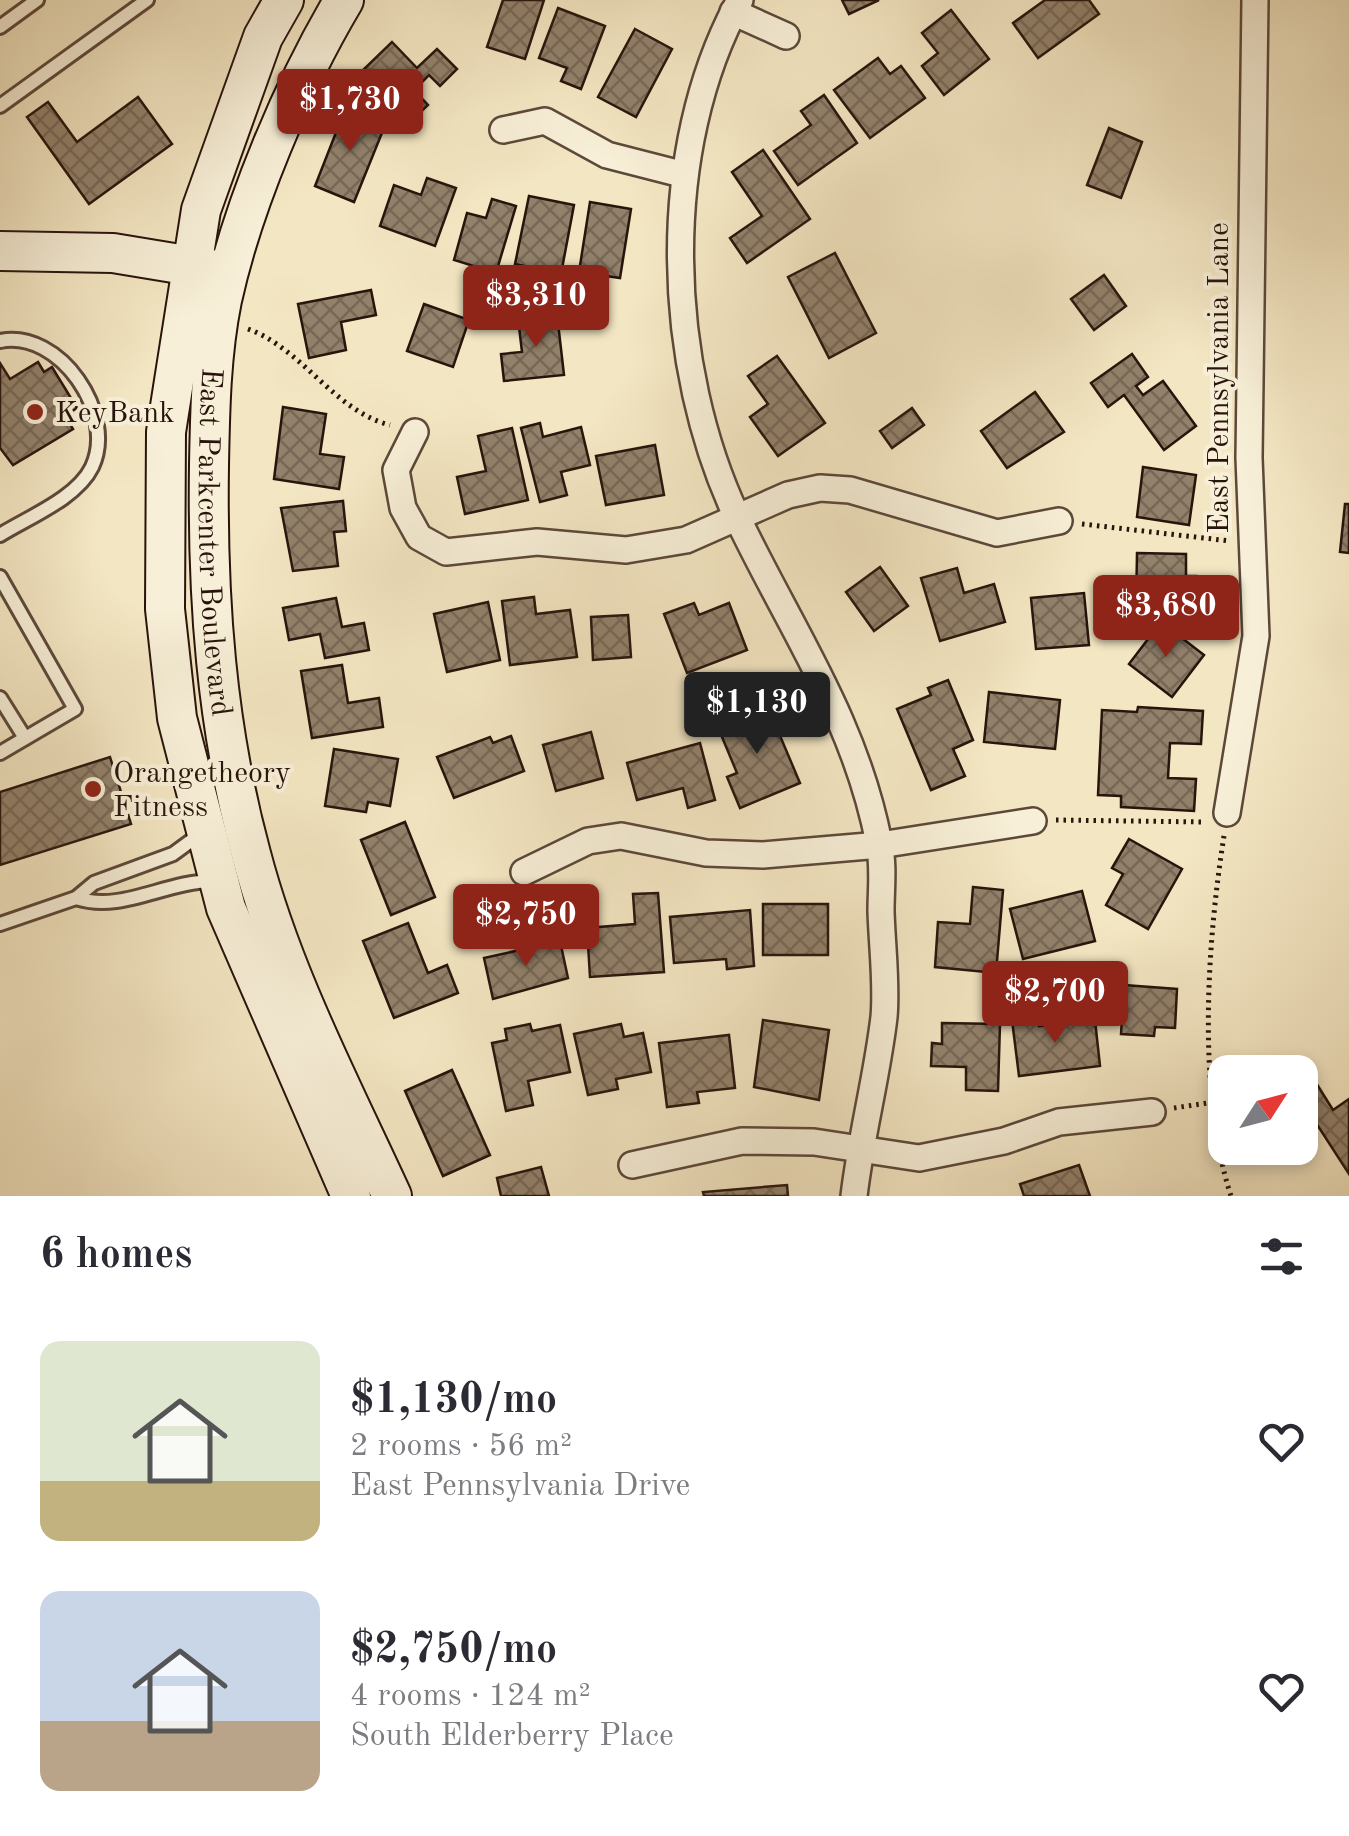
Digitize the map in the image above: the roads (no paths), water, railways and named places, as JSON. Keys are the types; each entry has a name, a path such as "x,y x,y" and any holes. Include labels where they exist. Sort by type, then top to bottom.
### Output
{"main road":[{"name":"East Parkcenter Boulevard","path":"284,0 263,37 202,210 191,266 166,432 165,609 177,718 219,881 274,1027 351,1196"},
{"name":"East Parkcenter Boulevard","path":"344,0 311,55 248,215 230,273 210,386 208,560 213,664 251,857 294,981 392,1196"},
{"path":"1,252 113,253 230,273"}],"street":[{"name":"East Pennsylvania Lane","path":"1227,818 1256,636 1250,543 1248,259 1255,0"},
{"path":"786,36 737,6 706,89 685,176 682,322 689,378 737,518 839,710 880,845 884,1015 854,1196"},
{"path":"503,130 545,120 607,155 685,176"},
{"path":"415,432 396,470 404,508 418,537 446,552 537,542 626,550 686,540 788,495 820,488 850,490 997,533 1059,521"},
{"path":"524,872 588,840 621,836 706,853 763,855 880,845 1033,821"},
{"path":"632,1165 742,1141 814,1142 859,1152 919,1158 1004,1141 1059,1122 1152,1112"}],"lane":[{"path":"0,27 36,0"},
{"path":"0,106 147,0"},
{"path":"0,341 40,345 63,359 97,418 98,442 92,466 79,485 0,535"},
{"path":"0,578 75,709 0,754"},
{"path":"0,698 25,738"},
{"path":"0,924 76,898 94,882 173,854 205,830"},
{"path":"76,898 102,906 185,881 219,881"}],"place":[{"name":"KeyBank","path":"35,412"},
{"name":"Orangetheory Fitness","path":"93,789"}]}
